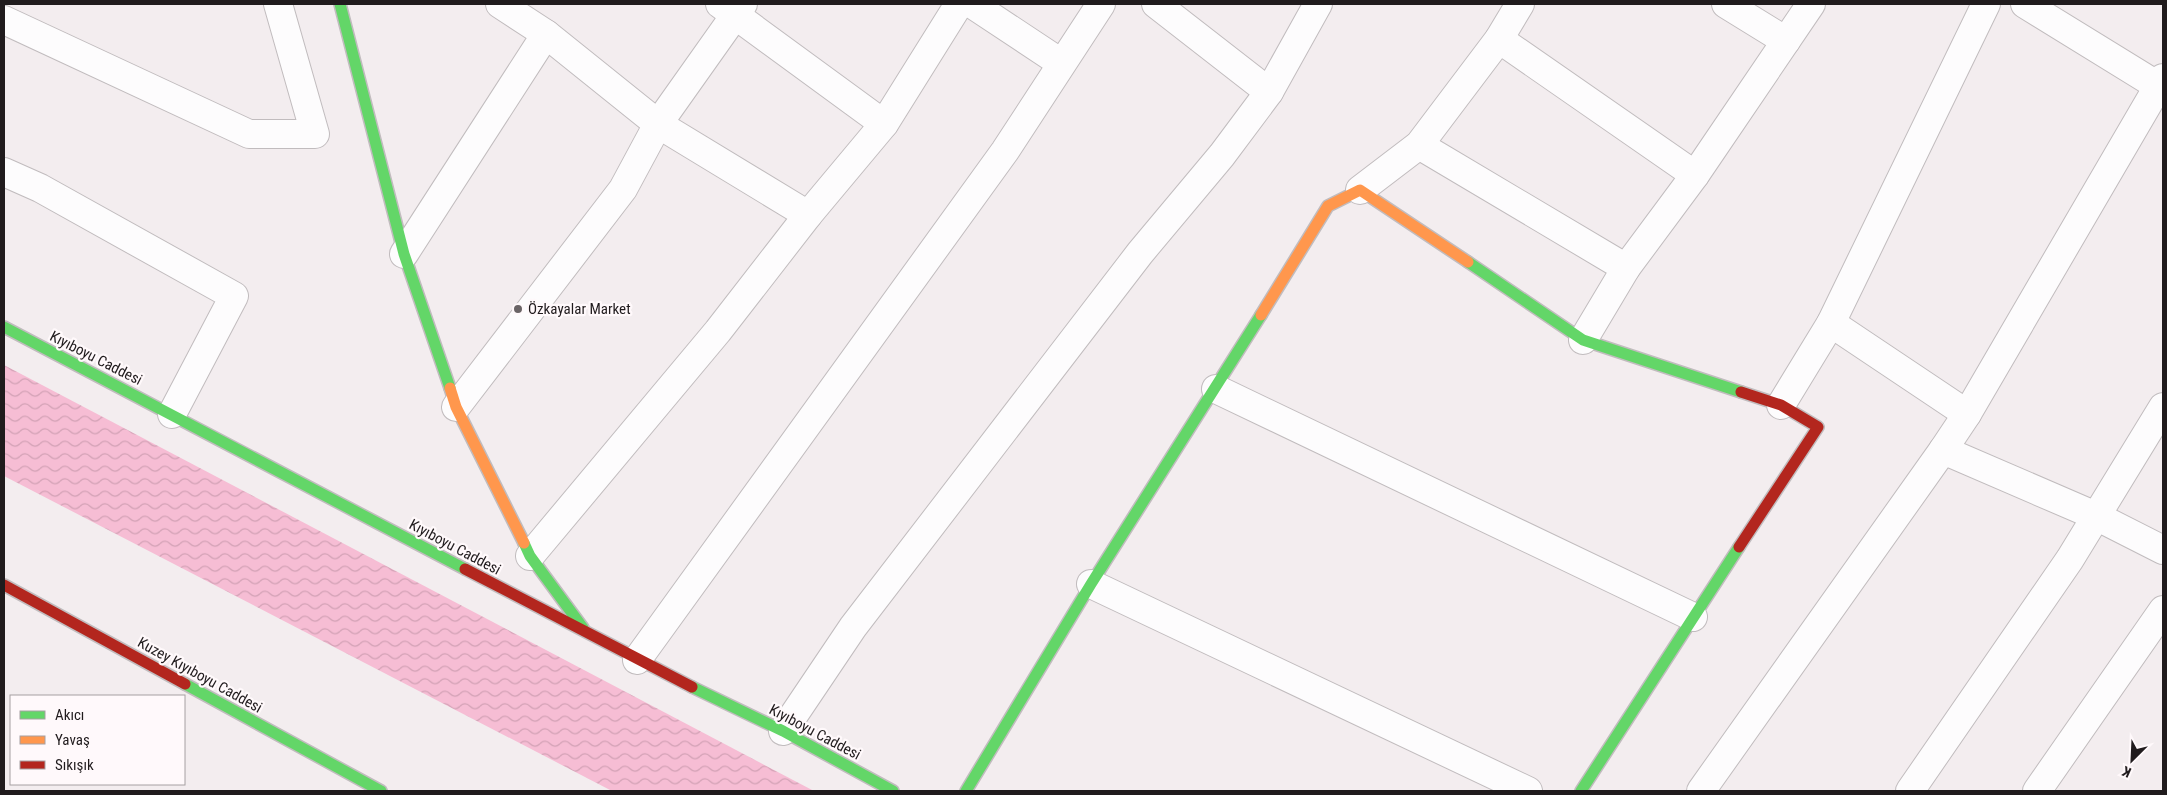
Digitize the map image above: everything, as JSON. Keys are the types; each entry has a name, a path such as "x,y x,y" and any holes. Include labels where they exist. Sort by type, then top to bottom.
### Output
{"main road":[{"path":"340,4 404,254 456,407 487,466 530,556 589,635"},
{"path":"966,791 1091,584 1216,389 1328,206 1360,190 1583,340 1781,405 1818,427 1581,791"},
{"name":"Kıyıboyu Caddesi","path":"4,327 637,660 783,730 893,791"},
{"name":"Kuzey Kıyıboyu Caddesi","path":"4,585 381,791"}],"street":[{"path":"4,20 249,134 315,134 278,4"},
{"path":"500,4 546,34 658,124 808,215"},
{"path":"530,556 718,331 808,215 884,124 959,4"},
{"path":"972,4 1061,63"},
{"path":"637,660 1005,150 1100,4"},
{"path":"1156,4 1269,92"},
{"path":"783,730 853,627 1140,253 1222,155 1269,92 1318,4"},
{"path":"1360,190 1420,145 1499,39 1520,4"},
{"path":"1726,4 1786,41"},
{"path":"1583,340 1626,268 1695,175 1811,4"},
{"path":"1781,405 1832,323 1986,4"},
{"path":"1701,791 1967,414 2161,85 2026,4"},
{"path":"456,407 624,189 658,124 733,8 884,124"},
{"path":"404,254 546,34"},
{"path":"1499,39 1695,175"},
{"path":"1420,145 1626,268"},
{"path":"4,172 40,188 234,296 172,414"},
{"path":"1832,323 1967,414"},
{"path":"1216,389 1693,617"},
{"path":"1910,791 2070,558 2163,407"},
{"path":"1942,450 2096,516 2163,550"},
{"path":"1091,584 1528,791"},
{"path":"2037,791 2163,610"}],"water":[{"path":"4,365 814,791 612,791 4,476"}],"traffic: fast":[{"path":"340,4 404,254 450,388"},
{"path":"1468,262 1583,340 1741,392"},
{"path":"966,791 1091,584 1261,315"},
{"path":"4,327 465,569"},
{"path":"524,543 530,556 583,628"},
{"path":"1581,791 1739,547"},
{"path":"185,684 381,791"},
{"path":"692,687 783,731 893,791"}],"traffic: slow":[{"path":"1261,315 1328,206 1360,190 1468,262"},
{"path":"450,388 456,407 524,543"}],"traffic: jam":[{"path":"1739,547 1818,427 1781,405 1741,392"},
{"path":"465,569 692,687"},
{"path":"4,585 185,684"}],"place":[{"name":"Özkayalar Market","path":"518,309"}]}
